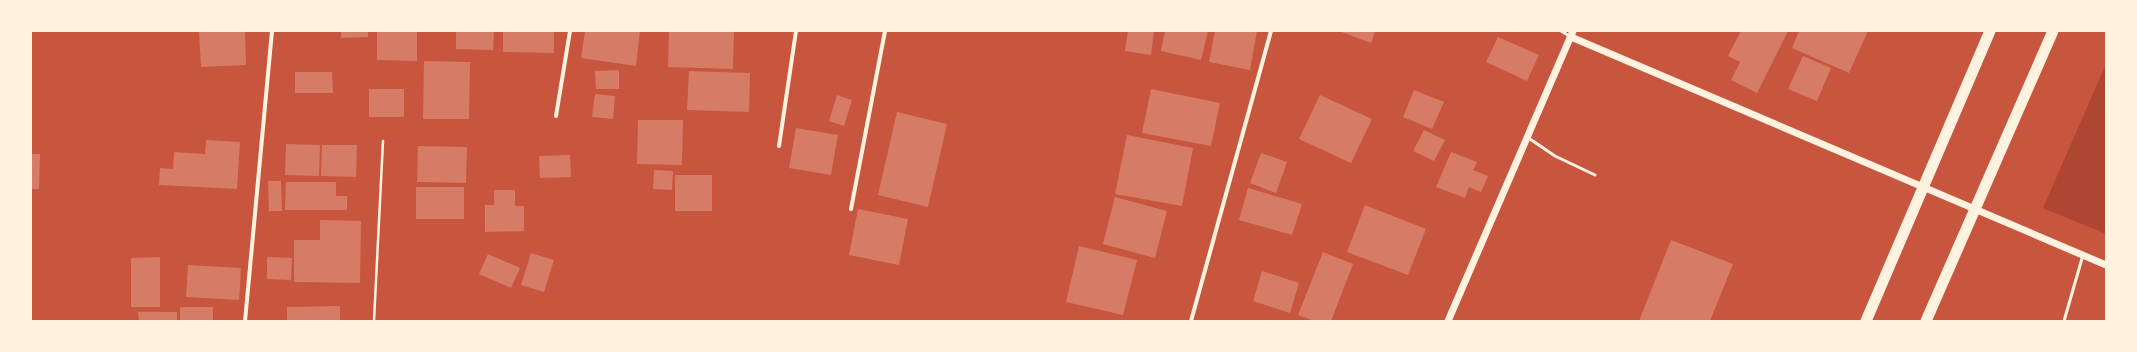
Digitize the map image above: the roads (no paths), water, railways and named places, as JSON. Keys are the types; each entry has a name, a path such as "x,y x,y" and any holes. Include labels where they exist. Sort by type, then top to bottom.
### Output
{"highway":[{"path":"1866,321 1990,31"},
{"path":"1926,321 2053,31"}],"street":[{"path":"244,321 272,31"},
{"path":"556,116 570,31"},
{"path":"779,146 796,31"},
{"path":"851,208 885,31"},
{"path":"1192,321 1271,31"},
{"path":"1448,321 1572,34 1924,187 2106,264"}],"lane":[{"path":"1561,31 1572,34"},
{"path":"1527,137 1555,156 1595,175"},
{"path":"2064,321 2083,255"}]}
